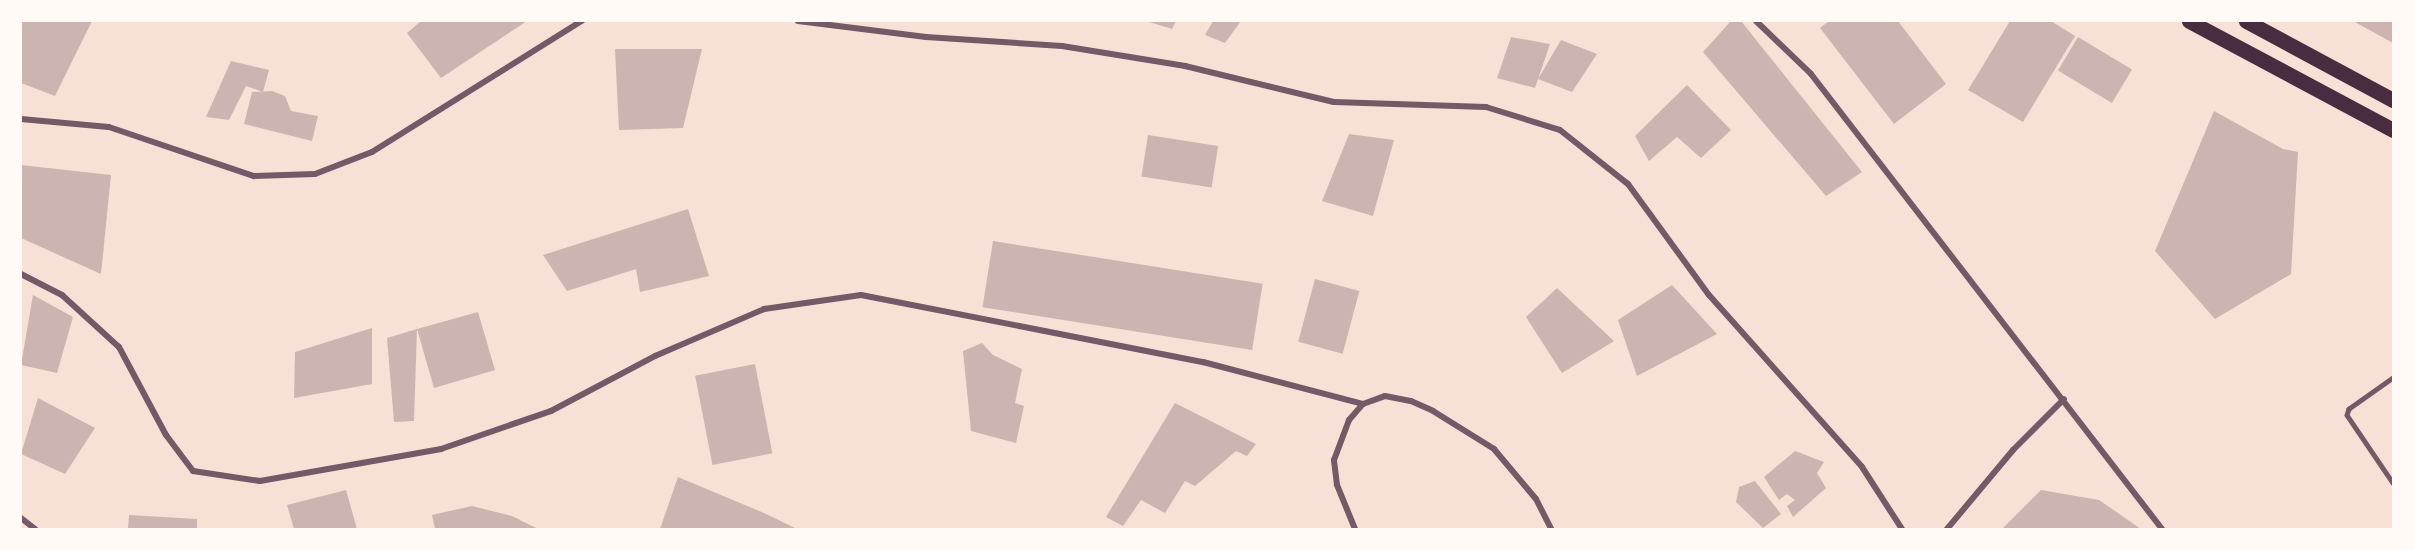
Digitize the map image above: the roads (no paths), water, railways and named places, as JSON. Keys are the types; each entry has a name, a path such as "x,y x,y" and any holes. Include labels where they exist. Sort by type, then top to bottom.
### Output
{"main road":[{"path":"2189,21 2393,130"},
{"path":"2246,21 2393,100"}],"street":[{"path":"21,119 109,127 254,176 315,174 372,152 582,21"},
{"path":"798,21 926,36 1062,45 1185,66 1334,102 1486,107 1560,130 1628,184 1709,295 1862,467 1902,529"},
{"path":"1756,21 1811,74 2163,529"},
{"path":"21,274 62,295 119,347 166,435 193,471 260,481 441,449 551,411 655,356 764,309 861,295 1203,362 1363,404 1385,396 1411,401 1478,438 1518,474 1551,529"},
{"path":"1947,529 2013,450 2064,399"},
{"path":"1354,529 1336,485 1334,460 1340,437 1363,404"},
{"path":"21,518 35,529"}],"lane":[{"path":"2393,388 2391,379 2349,409 2347,415 2393,483"}]}
